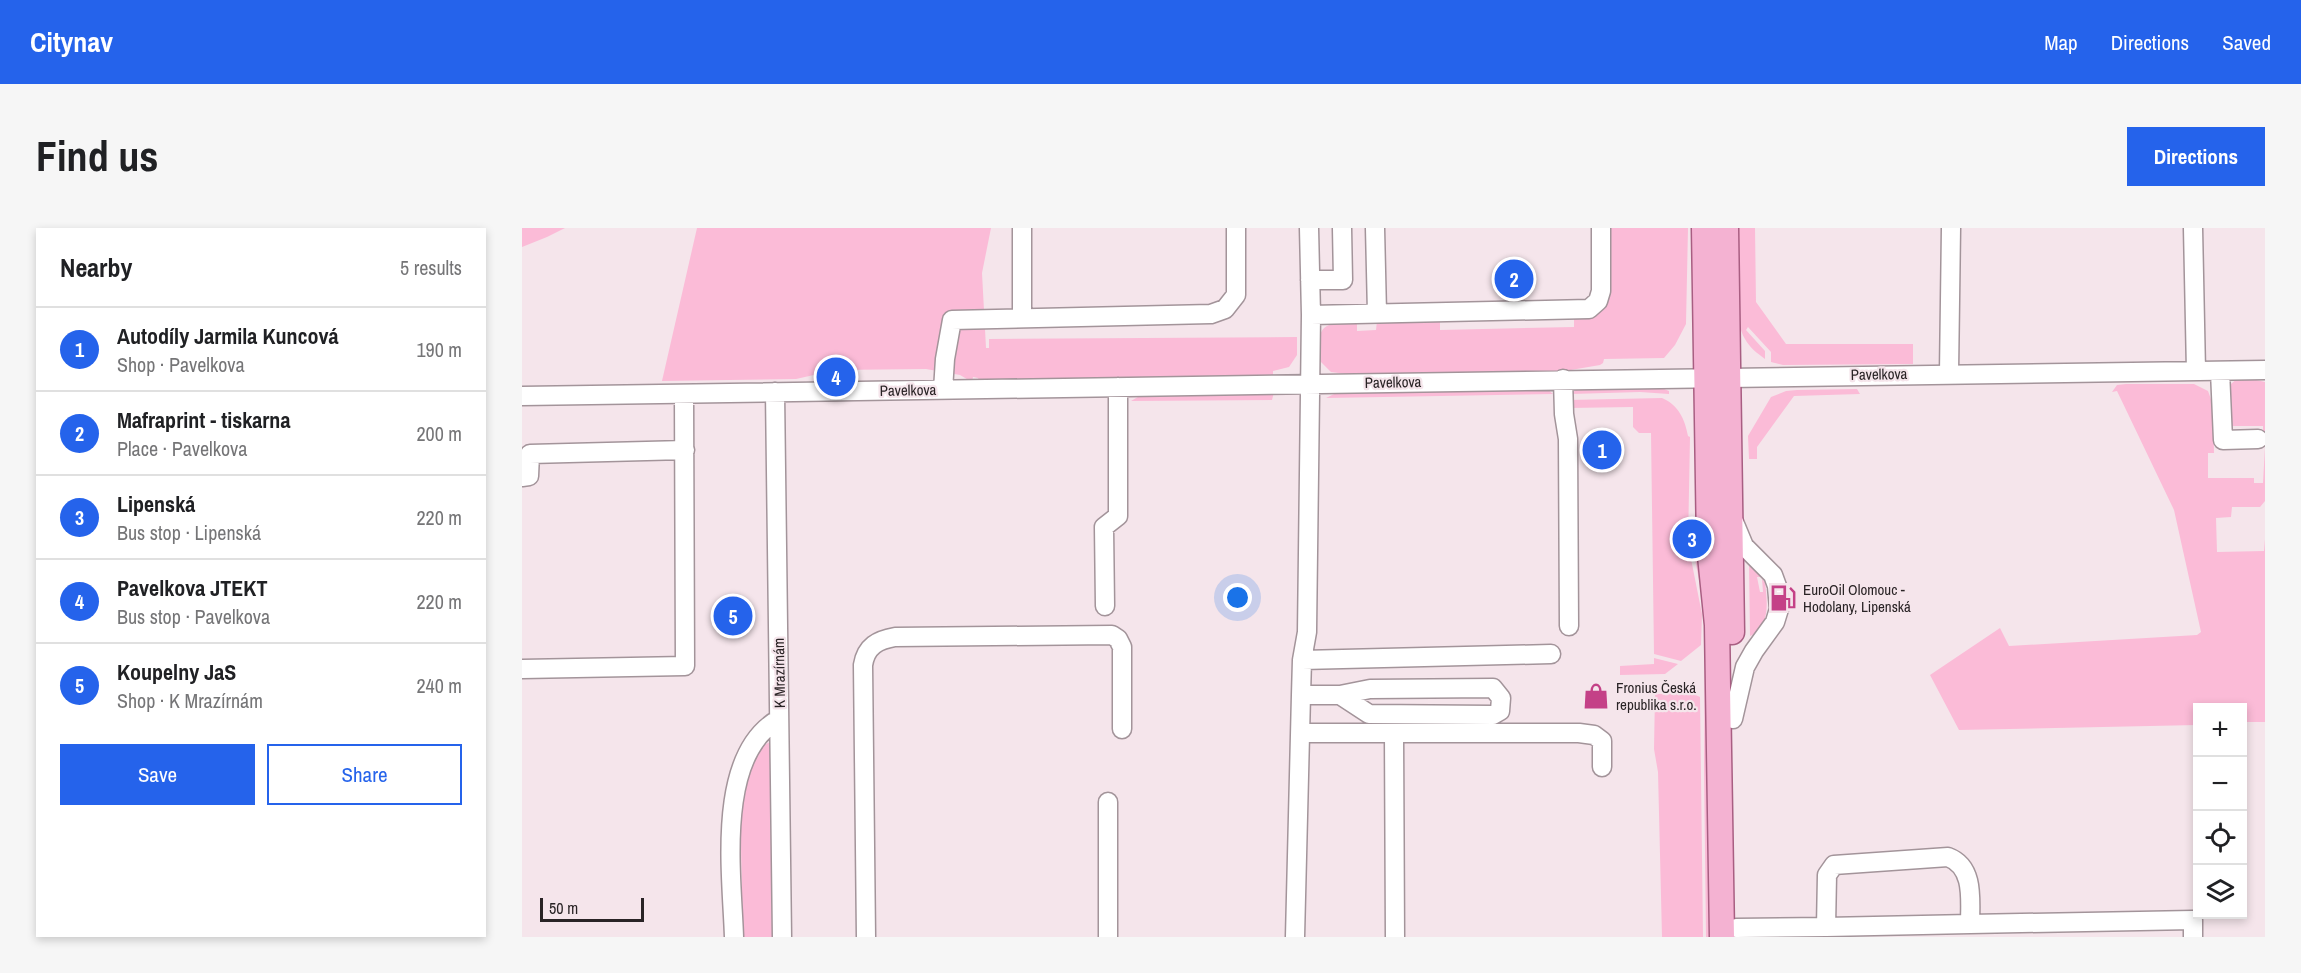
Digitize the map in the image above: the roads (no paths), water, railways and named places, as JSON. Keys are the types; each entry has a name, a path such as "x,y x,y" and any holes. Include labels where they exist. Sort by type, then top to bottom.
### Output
{"main road":[{"path":"1704,228 1730,511 1733,719 1731,934"},
{"path":"1726,228 1709,546 1717,625 1731,934"}],"street":[{"path":"1022,228 1022,318"},
{"path":"943,390 945,359 952,320 1211,314 1226,309 1236,295 1236,228"},
{"path":"1295,937 1302,660 1307,632 1311,384 1310,228"},
{"path":"1310,280 1343,280 1342,228"},
{"path":"1375,228 1377,313"},
{"path":"1311,315 1589,309 1598,301 1601,291 1601,228"},
{"path":"2193,228 2196,371"},
{"path":"1945,230 1942,310 1949,374"},
{"name":"Pavelkova","path":"522,396 2265,370"},
{"path":"2220,371 2223,440 2258,440"},
{"path":"1563,379 1564,414 1568,439 1569,626"},
{"path":"1105,606 1104,528 1118,516 1118,387"},
{"name":"K Mrazírnám","path":"734,937 732,828 736,784 743,762 756,740 779,719 775,392"},
{"path":"522,669 686,666 684,394"},
{"path":"522,477 529,477 530,454 685,450"},
{"path":"1730,511 1744,546 1773,575 1777,586 1779,609 1775,622 1745,668 1733,719"},
{"path":"866,937 863,666 868,649 895,637 1112,635 1118,639 1122,647 1122,729"},
{"path":"1302,660 1551,654"},
{"path":"1301,695 1340,695 1370,689 1493,688 1501,698 1500,711 1494,715 1369,714 1340,695"},
{"path":"779,719 782,937"},
{"path":"1301,733 1594,735 1602,741 1602,767"},
{"path":"1394,733 1395,937"},
{"path":"1108,802 1108,937"},
{"path":"1826,927 1827,875 1834,865 1948,857 1954,860 1970,882 1970,924"},
{"path":"1731,934 1826,927 2193,920 2193,937"}],"place":[{"name":"Mafraprint - tiskarna","path":"1514,279"},
{"name":"Pavelkova JTEKT","path":"836,377"},
{"name":"Autodíly Jarmila Kuncová","path":"1602,450"},
{"name":"Lipenská","path":"1692,539"},
{"name":"EuroOil Olomouc - Hodolany, Lipenská","path":"1783,598"},
{"name":"Koupelny JaS","path":"733,616"},
{"name":"Fronius Česká republika s.r.o.","path":"1596,696"}]}
